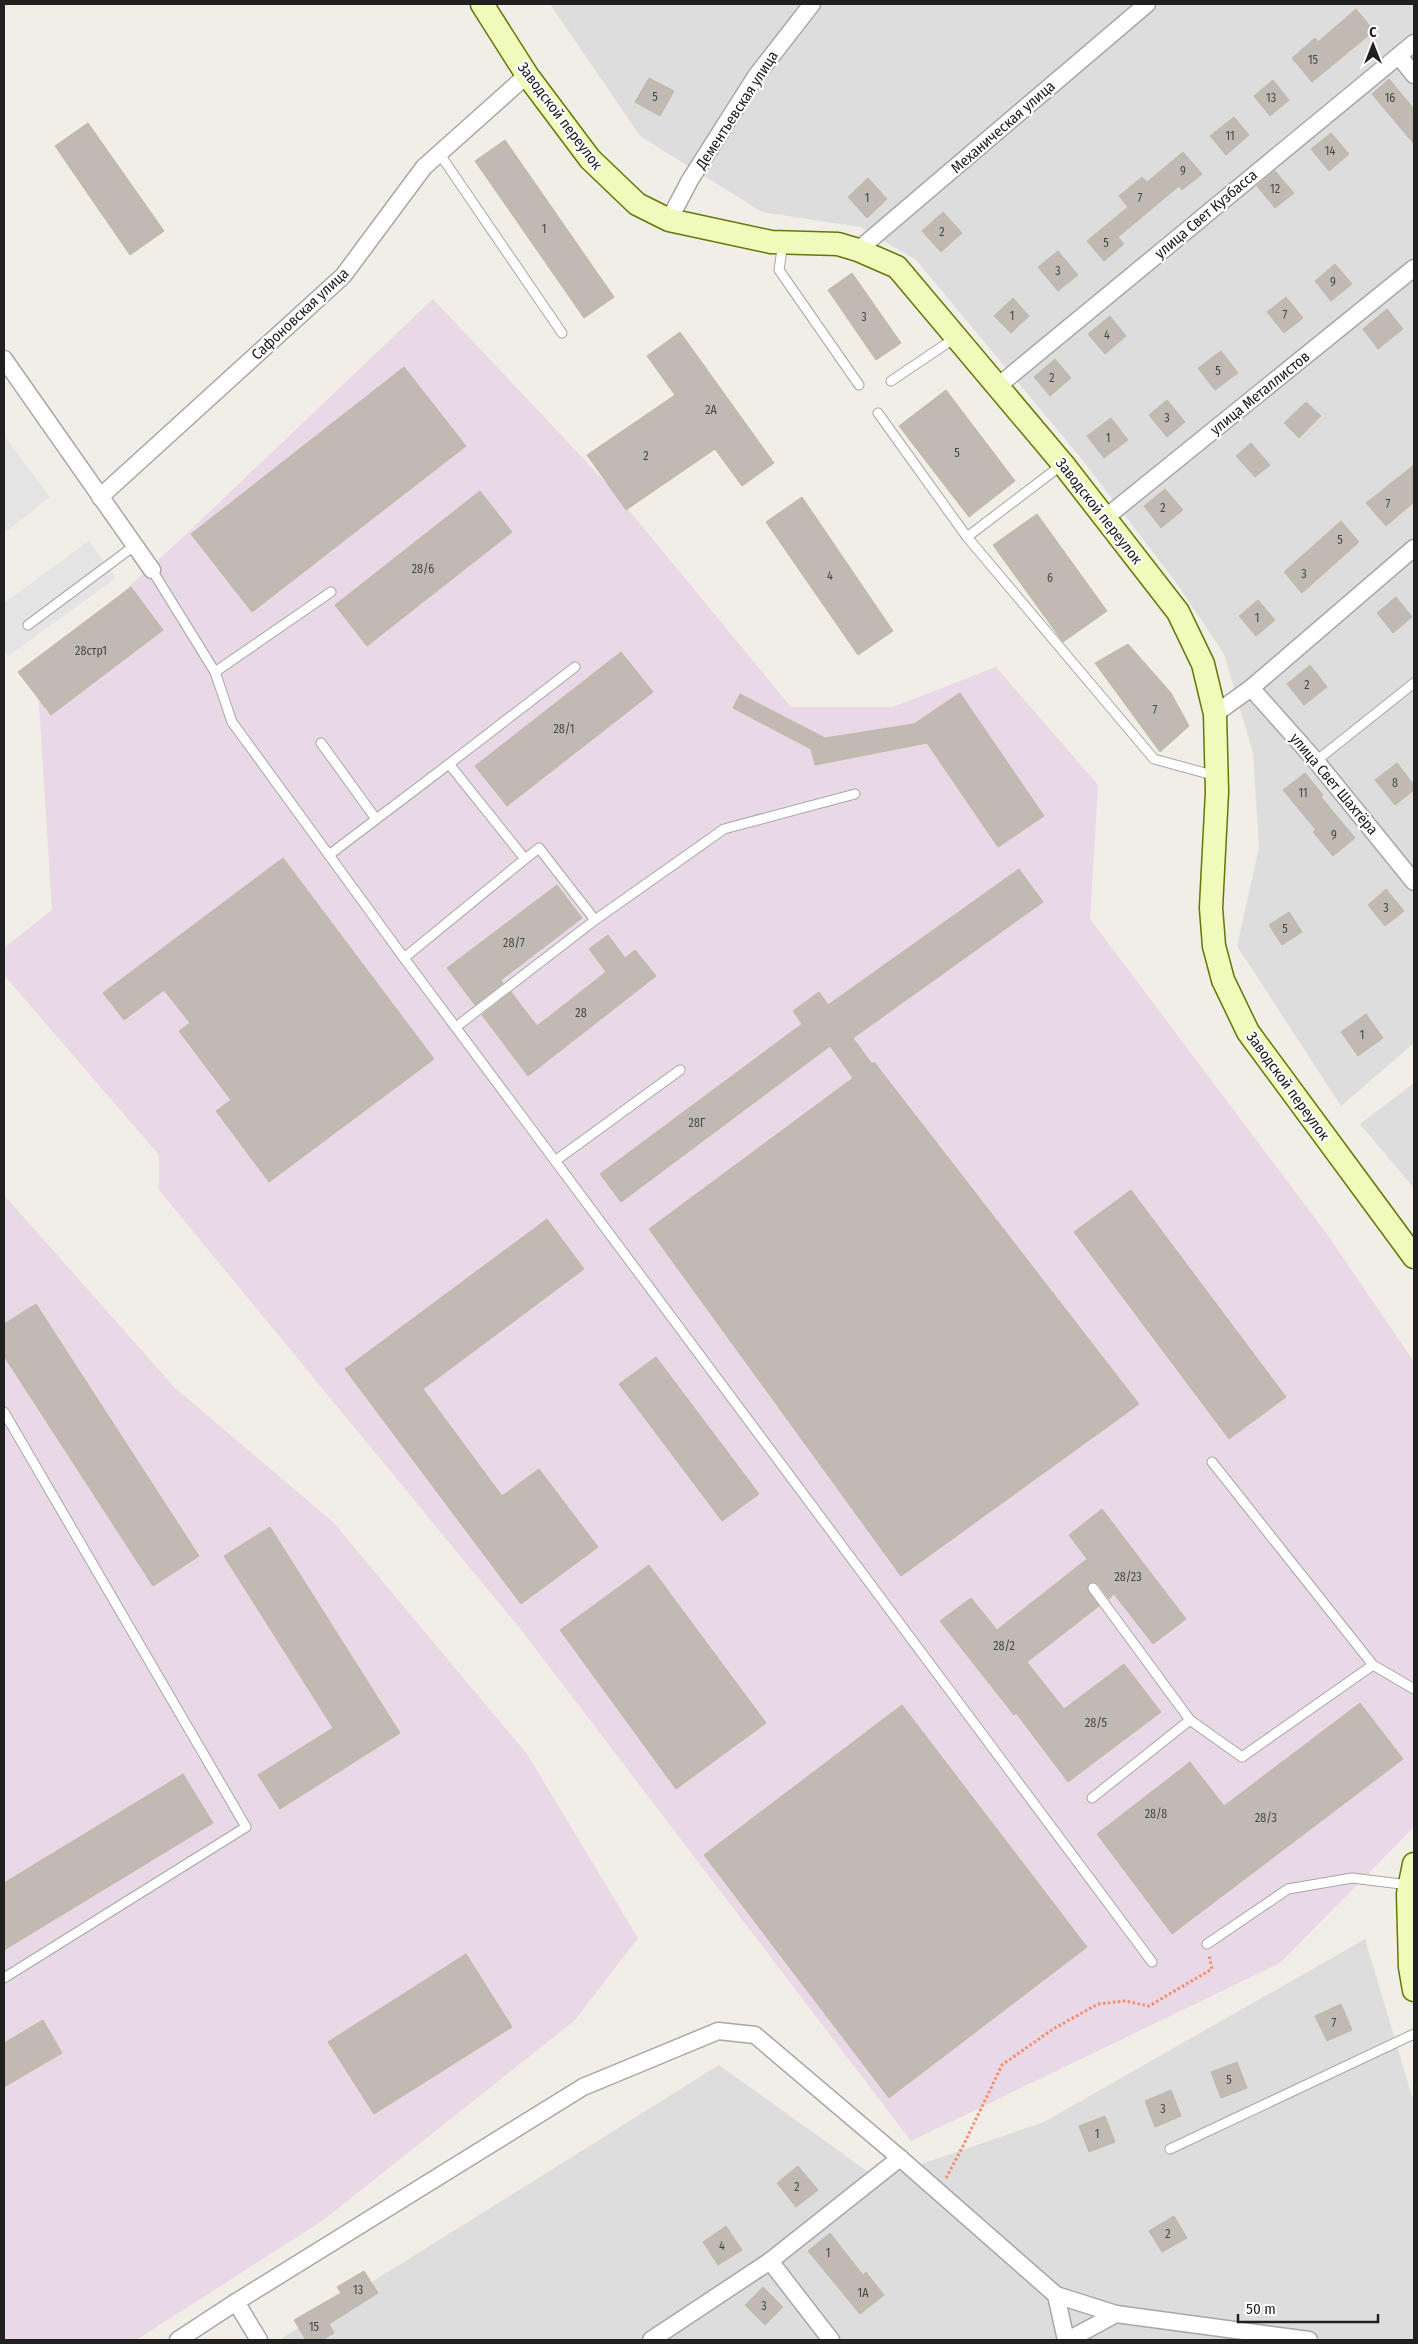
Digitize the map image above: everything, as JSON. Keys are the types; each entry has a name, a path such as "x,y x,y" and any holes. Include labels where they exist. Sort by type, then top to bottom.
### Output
{"main road":[{"name":"Заводской переулок","path":"482,4 527,75 590,159 637,204 669,220 771,242 838,244 858,250 897,267 1063,464 1178,612 1203,664 1215,714 1216,776 1212,908 1214,946 1223,980 1248,1032 1414,1257"},
{"path":"1414,1864 1408,1894 1410,1966 1414,1990"}],"street":[{"name":"Дементьевская улица","path":"669,220 690,180 756,76 812,4"},
{"name":"Механическая улица","path":"858,250 1147,4"},
{"name":"улица Свет Кузбасса","path":"998,386 1414,43"},
{"path":"1399,56 1414,75"},
{"name":"Сафоновская улица","path":"100,497 343,276 424,167 527,75"},
{"name":"улица Металлистов","path":"1105,518 1414,268"},
{"path":"4,359 152,570"},
{"path":"1215,714 1251,688 1414,548"},
{"name":"улица Свет Шахтёра","path":"1251,688 1316,760 1414,882"},
{"path":"178,2340 583,2087 718,2031 755,2035 900,2158 1056,2295 1116,2314 1310,2340"},
{"path":"651,2340 770,2262 900,2158"},
{"path":"770,2262 831,2340"},
{"path":"1056,2295 1067,2340 1116,2314"},
{"path":"236,2302 259,2340"}],"lane":[{"path":"439,153 562,333"},
{"path":"783,242 779,270 859,385"},
{"path":"891,381 957,336"},
{"path":"878,413 967,536 1154,759 1216,776"},
{"path":"967,536 1063,464"},
{"path":"28,625 134,546"},
{"path":"152,570 215,672 232,722 404,958 1152,1962"},
{"path":"215,672 331,592"},
{"path":"329,855 575,667"},
{"path":"1316,760 1414,684"},
{"path":"321,744 376,819"},
{"path":"449,764 525,859"},
{"path":"456,1027 595,920 724,829 855,794"},
{"path":"404,958 539,848 595,920"},
{"path":"555,1161 680,1070"},
{"path":"4,1412 246,1827 4,1978"},
{"path":"1212,1462 1373,1665 1414,1689"},
{"path":"1093,1588 1190,1720 1242,1756 1373,1665"},
{"path":"1092,1798 1190,1720"},
{"path":"1207,1944 1288,1889 1352,1878 1410,1885"},
{"path":"1170,2149 1414,2034"}],"path":[{"path":"938,2191 963,2146 1002,2065 1053,2029 1098,2004 1125,2001 1149,2006 1212,1969 1207,1944"}],"shaded area":[{"path":"550,4 1414,4 1414,1043 1341,1106 1237,946 1259,847 1253,753 1224,654 1175,581 1081,458 916,260 860,227 762,212 640,136"},
{"path":"433,299 609,486 791,707 893,707 996,667 1098,785 1090,919 1327,1234 1414,1362 1414,1827 1280,1963 911,2141 522,1631 159,1190 159,1155 4,975 4,948 52,910 37,671 181,539"},
{"path":"4,436 50,497 4,533"},
{"path":"89,541 116,578 8,656 4,650 4,603"},
{"path":"1414,1083 1414,1188 1360,1124"},
{"path":"4,1195 175,1388 333,1522 527,1754 638,1938 575,2020 322,2221 136,2340 4,2340"},
{"path":"1365,1939 1414,2103 1414,2340 279,2340 719,2065 878,2179 1044,2122"}],"building":[{"path":"1356,9 1374,31 1312,82 1292,58 1315,38 1318,42"},
{"path":"649,78 674,91 660,116 635,102"},
{"path":"1389,79 1414,109 1414,144 1372,94"},
{"path":"1273,80 1289,100 1270,116 1254,96"},
{"path":"1234,117 1249,135 1226,155 1210,136"},
{"path":"88,123 164,231 130,255 55,146"},
{"path":"1331,133 1349,154 1329,171 1311,149"},
{"path":"505,140 614,297 584,318 475,161"},
{"path":"1183,152 1202,174 1182,190 1179,186 1118,237 1124,244 1104,261 1087,241 1128,207 1119,196 1142,177 1147,182"},
{"path":"1275,171 1294,193 1275,208 1257,186"},
{"path":"868,178 887,199 867,218 848,197"},
{"path":"943,212 962,233 941,252 922,231"},
{"path":"1058,251 1078,275 1058,291 1038,267"},
{"path":"1335,264 1352,284 1331,301 1315,281"},
{"path":"852,273 901,343 876,360 828,290"},
{"path":"1286,297 1303,318 1284,333 1267,312"},
{"path":"1013,298 1029,316 1011,333 994,316"},
{"path":"1387,309 1403,329 1378,349 1363,329"},
{"path":"1110,316 1126,336 1105,354 1088,334"},
{"path":"680,332 774,463 742,486 715,449 626,510 587,455 675,395 647,356"},
{"path":"1221,351 1238,373 1215,390 1198,368"},
{"path":"1055,359 1071,378 1050,396 1034,377"},
{"path":"404,367 466,446 252,612 191,534"},
{"path":"946,390 1015,481 969,517 899,426"},
{"path":"1167,400 1185,422 1167,437 1149,415"},
{"path":"1306,402 1321,416 1299,438 1284,423"},
{"path":"1111,418 1128,440 1104,458 1087,436"},
{"path":"1251,443 1270,465 1255,477 1236,456"},
{"path":"1414,465 1414,502 1386,526 1366,503"},
{"path":"1165,489 1183,510 1161,528 1144,506"},
{"path":"480,491 512,532 367,646 335,605"},
{"path":"802,497 893,631 858,655 766,522"},
{"path":"1037,514 1107,611 1063,642 993,545"},
{"path":"1341,521 1359,542 1302,593 1284,572"},
{"path":"131,587 163,630 51,715 18,672"},
{"path":"1396,597 1412,617 1393,633 1377,613"},
{"path":"1258,600 1275,620 1256,636 1239,616"},
{"path":"1128,644 1171,693 1189,726 1160,752 1095,663"},
{"path":"621,652 653,692 507,806 475,766"},
{"path":"1310,665 1327,687 1304,705 1287,684"},
{"path":"960,693 1044,816 998,847 927,743 815,765 811,749 733,708 740,694 825,738 914,724"},
{"path":"1397,763 1414,785 1414,790 1395,805 1375,780"},
{"path":"1305,773 1323,795 1321,797 1355,838 1333,856 1313,832 1316,830 1283,790"},
{"path":"283,858 434,1059 269,1182 216,1111 231,1100 179,1031 190,1023 164,990 124,1020 103,993"},
{"path":"1019,869 1043,902 853,1038 872,1064 874,1062 1139,1404 901,1576 649,1229 853,1078 830,1046 621,1202 600,1174 802,1024 793,1011 819,992 828,1005"},
{"path":"557,885 582,918 501,980 503,983 475,1005 447,968"},
{"path":"1386,889 1404,911 1385,926 1368,905"},
{"path":"1289,912 1302,932 1282,945 1269,925"},
{"path":"608,935 625,958 635,950 656,976 528,1076 482,1015 511,992 537,1026 606,972 589,949"},
{"path":"1366,1014 1383,1038 1358,1056 1341,1032"},
{"path":"1131,1190 1286,1397 1229,1439 1074,1232"},
{"path":"547,1219 584,1269 423,1389 502,1496 539,1469 598,1547 521,1604 345,1369"},
{"path":"36,1304 199,1556 153,1586 4,1356 4,1324"},
{"path":"656,1357 759,1494 722,1521 619,1384"},
{"path":"1102,1509 1186,1619 1153,1644 1114,1594 1109,1599 1098,1584 1092,1582 1088,1585 1087,1589 1099,1606 1027,1662 1064,1709 1124,1664 1161,1712 1068,1782 1016,1713 1014,1715 940,1621 971,1598 997,1630 1087,1559 1069,1535"},
{"path":"270,1527 400,1733 280,1809 258,1775 333,1728 224,1556"},
{"path":"649,1565 766,1723 676,1789 560,1630"},
{"path":"1360,1703 1403,1759 1172,1934 1097,1834 1190,1762 1224,1806"},
{"path":"902,1705 1087,1947 889,2098 704,1855"},
{"path":"183,1774 213,1823 4,1950 4,1883"},
{"path":"466,1954 512,2027 374,2114 328,2042"},
{"path":"1341,2004 1352,2030 1327,2041 1315,2016"},
{"path":"43,2020 62,2053 4,2087 4,2043"},
{"path":"1237,2062 1247,2088 1221,2098 1211,2072"},
{"path":"1171,2090 1181,2116 1155,2127 1145,2101"},
{"path":"1105,2116 1115,2142 1089,2152 1079,2126"},
{"path":"798,2166 818,2190 796,2207 777,2183"},
{"path":"1174,2216 1187,2238 1162,2252 1149,2231"},
{"path":"726,2226 742,2250 718,2265 703,2242"},
{"path":"830,2233 863,2275 866,2272 884,2295 860,2314 808,2251"},
{"path":"364,2271 378,2293 329,2324 334,2333 322,2340 306,2340 294,2320 341,2293 337,2287"},
{"path":"763,2287 783,2307 765,2325 745,2305"}]}
